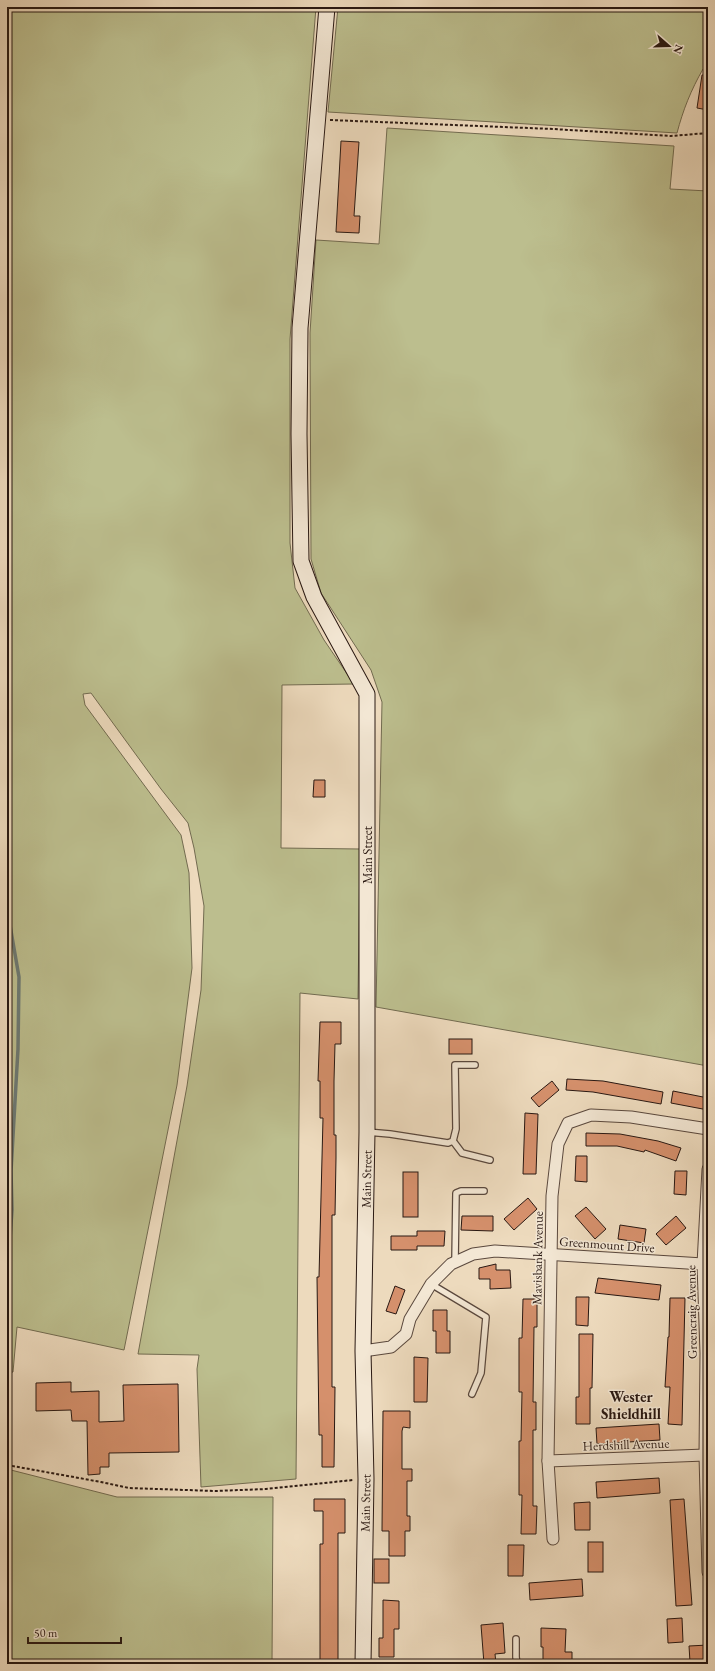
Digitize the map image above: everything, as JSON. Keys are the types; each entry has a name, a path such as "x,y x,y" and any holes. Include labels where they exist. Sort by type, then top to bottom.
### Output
{"street":[{"path":"318,119 327,7"},
{"name":"Main Street","path":"318,119 300,328 299,434 301,561 314,597 367,694 367,1132 363,1351 366,1479 363,1664"},
{"name":"Mavisbank Avenue","path":"553,1539 548,1461 550,1255 552,1196 558,1144 568,1122 591,1115 631,1117 708,1129"},
{"name":"Greencraig Avenue","path":"708,1169 707,1212 703,1264 707,1353 705,1455 708,1572"},
{"name":"Greenmount Drive","path":"363,1351 391,1347 406,1334 410,1319 431,1284 451,1264 473,1254 495,1251 703,1264"},
{"name":"Herdshill Avenue","path":"548,1461 705,1455"}],"lane":[{"path":"453,1141 456,1129 455,1065 475,1065"},
{"path":"367,1132 448,1143 453,1141"},
{"path":"453,1141 462,1153 490,1160"},
{"path":"455,1262 456,1193 462,1190 484,1191"},
{"path":"431,1284 486,1317 481,1373 472,1394"},
{"path":"516,1639 517,1664"}],"path":[{"path":"318,119 553,129 671,136 708,133"},
{"path":"7,1465 136,1489 215,1491 266,1489 366,1479"}],"green space":[{"path":"7,7 316,7 290,339 290,543 295,588 324,640 354,684 282,685 281,848 360,849 358,999 300,993 296,1479 201,1487 197,1369 199,1355 138,1354 187,1086 201,990 204,906 188,823 161,789 91,693 83,694 85,705 181,835 189,873 192,968 177,1085 124,1350 17,1327 13,1372 7,1373"},
{"path":"338,7 708,7 708,68 703,69 695,85 685,108 677,133 328,112"},
{"path":"387,128 674,146 670,189 708,191 708,1066 376,1007 382,702 371,670 321,593 311,559 310,333 316,240 379,244"},
{"path":"7,1469 117,1497 273,1497 272,1664 7,1664"}],"building":[{"path":"702,75 708,75 708,110 697,108"},
{"path":"341,141 359,142 354,216 360,216 359,233 336,232"},
{"path":"314,780 325,780 325,797 313,797"},
{"path":"320,1022 341,1022 341,1044 335,1044 334,1081 334,1135 336,1135 336,1158 335,1215 332,1215 332,1387 335,1387 334,1467 322,1467 322,1435 319,1435 317,1277 319,1277 323,1118 320,1118 320,1081 318,1081"},
{"path":"449,1039 472,1039 472,1054 449,1054"},
{"path":"567,1079 603,1081 663,1092 661,1104 593,1092 566,1090"},
{"path":"552,1081 559,1090 539,1107 531,1098"},
{"path":"673,1091 708,1098 708,1110 671,1103"},
{"path":"525,1113 538,1114 536,1174 523,1174"},
{"path":"586,1133 620,1134 658,1141 681,1148 676,1161 645,1150 644,1152 617,1146 586,1146"},
{"path":"576,1156 587,1156 587,1182 575,1181"},
{"path":"675,1171 687,1171 686,1195 674,1194"},
{"path":"403,1172 418,1172 418,1217 403,1217"},
{"path":"528,1198 537,1209 514,1230 504,1219"},
{"path":"586,1207 606,1229 595,1239 575,1216"},
{"path":"462,1216 493,1216 493,1231 461,1230"},
{"path":"676,1216 686,1228 666,1245 656,1234"},
{"path":"620,1225 646,1229 644,1243 618,1239"},
{"path":"417,1231 445,1231 444,1246 417,1246 417,1250 391,1250 391,1236 417,1236"},
{"path":"496,1264 496,1270 510,1270 511,1288 490,1289 490,1279 479,1279 479,1268"},
{"path":"598,1278 661,1285 659,1300 595,1293"},
{"path":"395,1286 405,1290 396,1314 386,1311"},
{"path":"576,1297 589,1297 588,1326 576,1325"},
{"path":"670,1298 685,1298 682,1425 668,1424 670,1387 665,1387"},
{"path":"523,1299 537,1299 537,1327 534,1327 533,1402 536,1402 536,1430 533,1430 533,1506 537,1506 536,1534 521,1534 522,1495 519,1495 519,1441 521,1441 522,1392 519,1392 519,1338 522,1338"},
{"path":"433,1310 447,1310 447,1331 450,1331 450,1353 436,1353 436,1331 433,1331"},
{"path":"579,1334 593,1334 590,1424 576,1424 576,1397 579,1397"},
{"path":"414,1357 428,1358 427,1402 414,1402"},
{"path":"71,1382 71,1392 99,1391 99,1422 124,1421 123,1385 178,1384 179,1452 109,1453 109,1467 100,1467 100,1474 88,1475 87,1421 72,1421 71,1410 36,1411 36,1383"},
{"path":"383,1411 410,1411 410,1428 403,1427 402,1431 402,1469 412,1469 412,1481 407,1481 407,1516 410,1516 410,1531 405,1531 405,1556 389,1556 389,1531 382,1531"},
{"path":"659,1424 660,1440 597,1444 596,1428"},
{"path":"659,1478 660,1493 597,1498 596,1482"},
{"path":"314,1499 345,1499 345,1533 338,1533 338,1660 320,1660 320,1544 323,1544 323,1511 314,1511"},
{"path":"684,1499 692,1605 676,1606 670,1500"},
{"path":"590,1502 590,1530 575,1530 574,1503"},
{"path":"588,1542 603,1542 603,1572 588,1572"},
{"path":"508,1545 524,1545 523,1576 508,1576"},
{"path":"374,1559 389,1559 389,1583 374,1583"},
{"path":"582,1579 583,1596 530,1600 529,1583"},
{"path":"383,1600 399,1601 399,1629 394,1629 394,1657 379,1657 379,1638 383,1638"},
{"path":"682,1618 683,1642 668,1643 667,1619"},
{"path":"503,1623 505,1653 495,1654 496,1664 484,1664 481,1625"},
{"path":"541,1628 566,1629 565,1652 572,1652 572,1664 543,1664"},
{"path":"708,1645 708,1661 690,1662 689,1646"}],"waterway":[{"path":"7,908 19,977 18,1049 11,1171 12,1210 7,1283"}],"district":[{"name":"Wester Shieldhill","path":"631,1406"}]}
